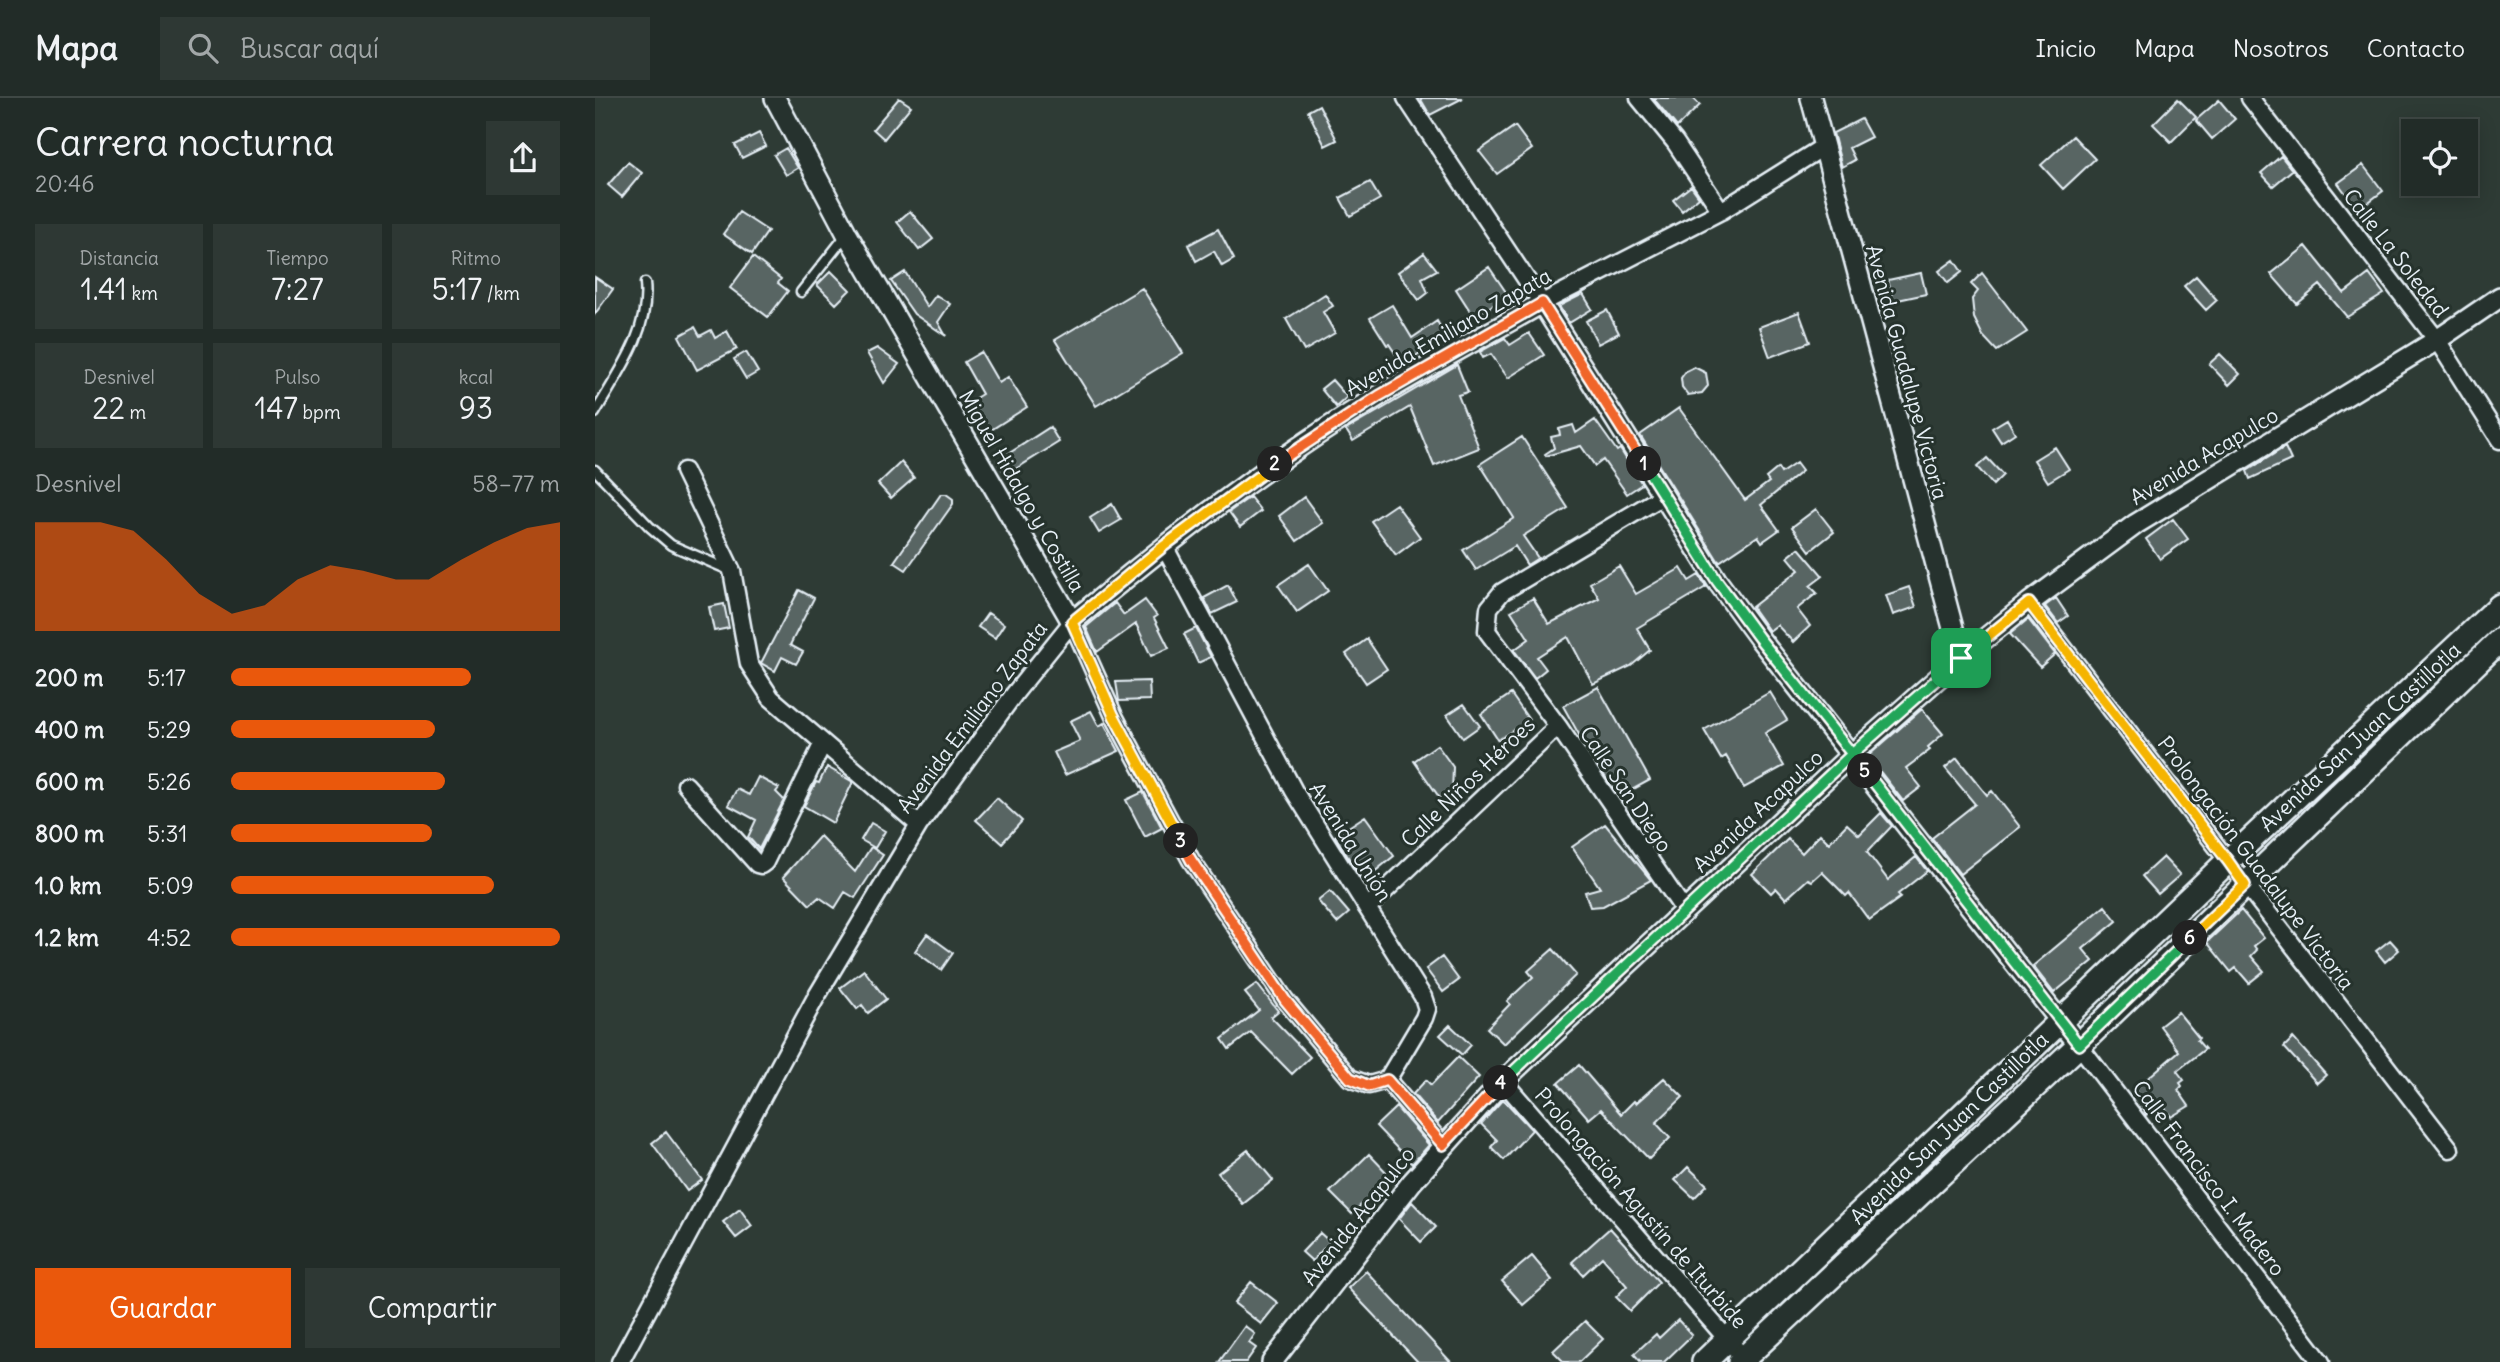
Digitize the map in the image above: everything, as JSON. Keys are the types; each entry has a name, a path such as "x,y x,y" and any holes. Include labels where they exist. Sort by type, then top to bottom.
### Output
{"main road":[{"name":"Avenida San Juan Castillotla","path":"1704,1362 2228,861 2500,606"},
{"name":"Avenida San Juan Castillotla","path":"1744,1361 2079,1045 2500,640"}],"street":[{"name":"Miguel Hidalgo y Costilla","path":"775,98 847,234 1072,622 1114,716 1191,860 1285,1000 1350,1078 1369,1086 1387,1080"},
{"path":"1406,98 1542,303"},
{"path":"1639,98 1675,142 1721,211"},
{"name":"Avenida Guadalupe Victoria","path":"1811,98 1961,658"},
{"name":"Calle La Soledad","path":"2250,98 2437,340 2500,440"},
{"name":"Avenida Emiliano Zapata","path":"620,1362 815,999 919,825 1015,693 1072,622 1164,546 1280,461 1379,396 1542,303 1721,211 1823,147"},
{"name":"Avenida Acapulco","path":"1272,1362 1412,1182 1503,1081 1852,754 1961,658 2029,603 2136,524 2437,340 2500,297"},
{"name":"Calle Francisco I. Madero","path":"1542,303 1717,581 2079,1045 2321,1362"},
{"path":"684,471 732,571 749,664 771,698 919,825"},
{"name":"Calle Niños Héroes","path":"1367,908 1558,726 1487,631 1489,608 1502,592 1663,496"},
{"name":"Avenida Unión","path":"1164,546 1294,791 1423,997 1427,1009 1424,1018 1387,1080"},
{"name":"Prolongación Guadalupe Victoria","path":"2029,603 2450,1149"},
{"name":"Calle San Diego","path":"1558,726 1684,910"},
{"path":"686,785 757,864 761,865 765,862 823,743"},
{"path":"1387,1080 1443,1145"},
{"name":"Prolongación Agustín de Iturbide","path":"1503,1081 1728,1339 1744,1361"}],"lane":[{"path":"801,292 847,234"},
{"path":"595,413 632,349 642,325 647,301 645,284"},
{"path":"595,470 671,545 732,571"}],"building":[{"path":"899,98 911,106 884,139 873,129"},
{"path":"1420,98 1463,98 1430,115"},
{"path":"1653,98 1693,98 1700,105 1677,127"},
{"path":"2178,99 2196,117 2171,142 2153,124"},
{"path":"2219,100 2235,119 2212,139 2196,120"},
{"path":"1319,105 1337,140 1325,146 1308,111"},
{"path":"1861,119 1871,137 1849,148 1855,160 1842,167 1833,133"},
{"path":"1515,126 1532,149 1497,174 1479,151"},
{"path":"759,133 766,146 742,158 735,145"},
{"path":"2073,136 2095,159 2063,189 2041,165"},
{"path":"786,148 798,168 786,175 774,155"},
{"path":"2281,156 2292,170 2273,186 2261,173"},
{"path":"628,162 642,173 622,197 608,185"},
{"path":"2363,165 2383,191 2358,210 2338,183"},
{"path":"1370,182 1380,199 1350,216 1340,198"},
{"path":"1691,186 1699,197 1682,211 1673,200"},
{"path":"910,211 933,239 919,250 897,222"},
{"path":"739,212 768,231 752,254 723,234"},
{"path":"1218,229 1234,259 1222,266 1214,251 1196,261 1188,245"},
{"path":"2306,246 2344,293 2369,274 2384,294 2347,317 2320,285 2297,304 2271,274"},
{"path":"1424,253 1437,270 1422,278 1428,293 1419,300 1398,272"},
{"path":"753,257 781,279 778,283 788,291 768,317 730,288"},
{"path":"1954,260 1962,272 1948,283 1939,271"},
{"path":"1489,267 1508,295 1474,317 1456,289"},
{"path":"831,271 850,290 836,304 817,285"},
{"path":"905,272 927,307 936,295 950,304 938,322 946,336 914,314 891,281"},
{"path":"1921,273 1926,294 1893,301 1888,280"},
{"path":"1982,273 2027,332 1997,351 1983,336 1974,318 1972,299 1978,291 1971,284"},
{"path":"2196,276 2217,300 2206,310 2184,286"},
{"path":"595,277 613,289 595,314"},
{"path":"1142,288 1183,353 1096,406 1055,340"},
{"path":"1325,294 1333,306 1323,312 1335,333 1304,351 1286,319"},
{"path":"1583,294 1592,309 1569,323 1559,306"},
{"path":"1392,305 1412,338 1437,321 1445,335 1403,365 1370,318"},
{"path":"1607,310 1619,333 1598,344 1586,321"},
{"path":"1799,312 1810,342 1770,357 1759,327"},
{"path":"695,327 700,336 711,330 715,338 727,331 737,349 697,370 679,336"},
{"path":"1529,333 1544,355 1508,378 1491,354 1483,358 1480,352 1505,338 1510,345"},
{"path":"877,348 899,364 884,383 867,353"},
{"path":"746,352 758,372 746,379 734,359"},
{"path":"981,352 999,383 1008,377 1027,407 983,435 964,405 982,394 964,362"},
{"path":"2220,354 2240,374 2229,385 2209,364"},
{"path":"1457,365 1468,392 1458,395 1479,448 1434,466 1410,407 1353,441 1346,430"},
{"path":"1694,367 1706,373 1708,386 1702,393 1688,395 1682,387 1681,378 1686,371"},
{"path":"1332,380 1347,397 1336,407 1321,389"},
{"path":"1679,408 1745,500 1769,482 1766,478 1778,468 1781,473 1796,463 1802,471 1761,505 1779,530 1762,542 1758,536 1719,562 1640,435"},
{"path":"2007,419 2015,433 2001,442 1992,428"},
{"path":"1595,420 1617,451 1620,449 1642,484 1627,494 1603,460 1595,466 1581,446 1546,456 1545,454 1554,448 1551,437 1560,435 1559,429 1573,425 1576,433"},
{"path":"1050,427 1059,442 1006,475 997,461"},
{"path":"1522,437 1568,508 1523,536 1538,558 1527,565 1515,546 1476,570 1463,550 1514,518 1480,464"},
{"path":"2055,447 2069,469 2048,482 2034,460"},
{"path":"2285,447 2291,460 2250,479 2247,471"},
{"path":"1987,458 2003,475 1993,485 1977,467"},
{"path":"901,462 914,478 891,498 878,484"},
{"path":"941,494 953,499 953,504 906,570 894,562"},
{"path":"1250,497 1261,511 1240,527 1229,512"},
{"path":"1304,497 1323,523 1297,541 1279,516"},
{"path":"1112,504 1121,520 1099,533 1090,518"},
{"path":"1396,504 1420,537 1396,555 1371,521"},
{"path":"1816,509 1834,532 1810,551 1792,527"},
{"path":"2173,519 2188,539 2160,559 2146,539"},
{"path":"1799,548 1823,576 1810,586 1817,593 1797,609 1810,626 1793,642 1777,625 1769,631 1752,607 1799,570 1788,557"},
{"path":"1309,564 1328,591 1297,612 1278,585"},
{"path":"1619,566 1636,594 1681,568 1689,581 1699,575 1706,587 1637,628 1650,650 1631,666 1593,684 1568,637 1537,657 1546,669 1535,678 1514,650 1529,639 1511,611 1533,598 1549,624 1599,598 1590,583"},
{"path":"1228,585 1237,602 1212,614 1204,598"},
{"path":"1909,587 1916,607 1893,615 1886,595"},
{"path":"799,590 814,598 790,645 803,652 796,664 782,657 775,671 761,663"},
{"path":"2056,598 2068,616 2058,623 2045,606"},
{"path":"1145,600 1157,616 1154,618 1169,648 1151,656 1136,624 1097,652 1086,627 1115,603 1124,615"},
{"path":"724,604 729,628 714,631 709,607"},
{"path":"988,613 1004,624 995,638 978,627"},
{"path":"2028,619 2055,654 2040,667 2010,634"},
{"path":"1196,628 1211,657 1198,663 1184,634"},
{"path":"1367,639 1387,669 1366,683 1346,654"},
{"path":"1149,681 1150,700 1119,701 1116,682"},
{"path":"1598,687 1650,780 1619,797 1591,756 1563,706"},
{"path":"1770,692 1787,720 1765,733 1784,766 1744,788 1726,756 1721,759 1704,730"},
{"path":"1511,694 1529,720 1498,740 1481,714"},
{"path":"1464,704 1480,726 1463,738 1447,715"},
{"path":"1922,709 1943,734 1928,747 1930,750 1906,768 1921,787 1903,801 1868,756"},
{"path":"1091,711 1099,726 1104,723 1119,751 1065,775 1054,752 1080,741 1070,721"},
{"path":"1437,745 1453,767 1452,794 1444,804 1414,761"},
{"path":"1957,758 1987,795 1992,791 2020,827 1960,874 1932,838 1975,804 1945,768"},
{"path":"827,767 853,782 833,823 804,806"},
{"path":"758,777 779,788 776,792 784,800 759,849 748,837 756,820 728,805 737,789 749,795"},
{"path":"1143,792 1162,828 1145,837 1126,800"},
{"path":"997,798 1022,821 1002,843 976,820"},
{"path":"1881,813 1892,826 1867,852 1888,880 1916,857 1927,871 1898,894 1901,897 1869,920 1849,893 1846,896 1822,872 1812,881 1808,879 1786,899 1776,888 1771,893 1752,874 1788,839 1802,853 1820,834 1829,843 1847,824 1859,835"},
{"path":"1365,816 1394,856 1363,881 1335,836"},
{"path":"871,823 885,831 875,848 861,840"},
{"path":"1605,824 1651,880 1603,906 1590,907 1585,892 1600,888 1572,847"},
{"path":"820,836 855,872 871,847 883,855 855,898 845,892 835,908 819,897 810,905 783,877"},
{"path":"2163,857 2180,875 2158,894 2142,876"},
{"path":"1330,891 1349,913 1337,923 1318,901"},
{"path":"2105,906 2117,921 2083,949 2093,961 2054,993 2033,966"},
{"path":"2241,910 2264,938 2254,946 2257,950 2251,956 2264,971 2249,983 2236,968 2231,972 2207,942"},
{"path":"927,934 953,953 941,970 915,951"},
{"path":"2390,940 2399,950 2385,962 2376,951"},
{"path":"1553,949 1576,975 1504,1044 1487,1028 1510,1004 1507,1001 1533,977 1528,971"},
{"path":"1442,957 1459,980 1443,992 1426,969"},
{"path":"864,970 886,999 868,1013 862,1005 857,1009 840,988"},
{"path":"1257,984 1278,1011 1271,1017 1310,1057 1292,1074 1251,1032 1229,1049 1222,1039 1259,1010 1245,993"},
{"path":"2178,1012 2205,1049 2177,1071 2184,1080 2178,1090 2189,1106 2171,1117 2162,1103 2146,1115 2135,1089 2179,1051 2160,1026"},
{"path":"1450,1025 1471,1045 1462,1055 1440,1035"},
{"path":"2293,1038 2326,1075 2317,1083 2284,1047"},
{"path":"1458,1057 1479,1077 1438,1123 1413,1094 1426,1080 1431,1085"},
{"path":"1579,1065 1621,1114 1664,1078 1683,1097 1656,1123 1670,1138 1649,1159 1601,1109 1589,1119 1558,1083"},
{"path":"1503,1099 1532,1130 1504,1160 1491,1147 1497,1140 1481,1124"},
{"path":"1396,1107 1429,1145 1412,1164 1376,1126"},
{"path":"666,1132 702,1180 687,1191 652,1143"},
{"path":"1248,1150 1273,1180 1243,1204 1218,1173"},
{"path":"1369,1154 1390,1176 1352,1214 1330,1192"},
{"path":"1688,1167 1707,1185 1694,1198 1675,1180"},
{"path":"1412,1202 1436,1227 1421,1242 1399,1219"},
{"path":"740,1209 752,1226 736,1238 723,1222"},
{"path":"1610,1228 1659,1282 1630,1311 1616,1297 1627,1286 1602,1257 1583,1275 1572,1262"},
{"path":"1320,1233 1330,1242 1312,1261 1302,1252"},
{"path":"1532,1256 1552,1280 1523,1305 1502,1281"},
{"path":"1366,1271 1451,1362 1418,1362 1348,1288"},
{"path":"1251,1282 1278,1303 1261,1324 1234,1303"},
{"path":"1678,1320 1692,1335 1664,1362 1641,1362 1634,1354 1656,1334 1659,1338"},
{"path":"1585,1321 1603,1339 1579,1362 1564,1362 1553,1351"},
{"path":"1245,1326 1255,1334 1249,1343 1256,1348 1246,1362 1219,1362"}],"route":[{"path":"1961,658 1852,754 1803,695 1717,581 1542,303 1379,396 1280,461 1164,546 1072,622 1114,716 1191,860 1285,1000 1350,1078 1369,1086 1387,1080 1443,1145 1503,1081 1852,754 2079,1045 2245,885 2029,603 1961,658"}]}
